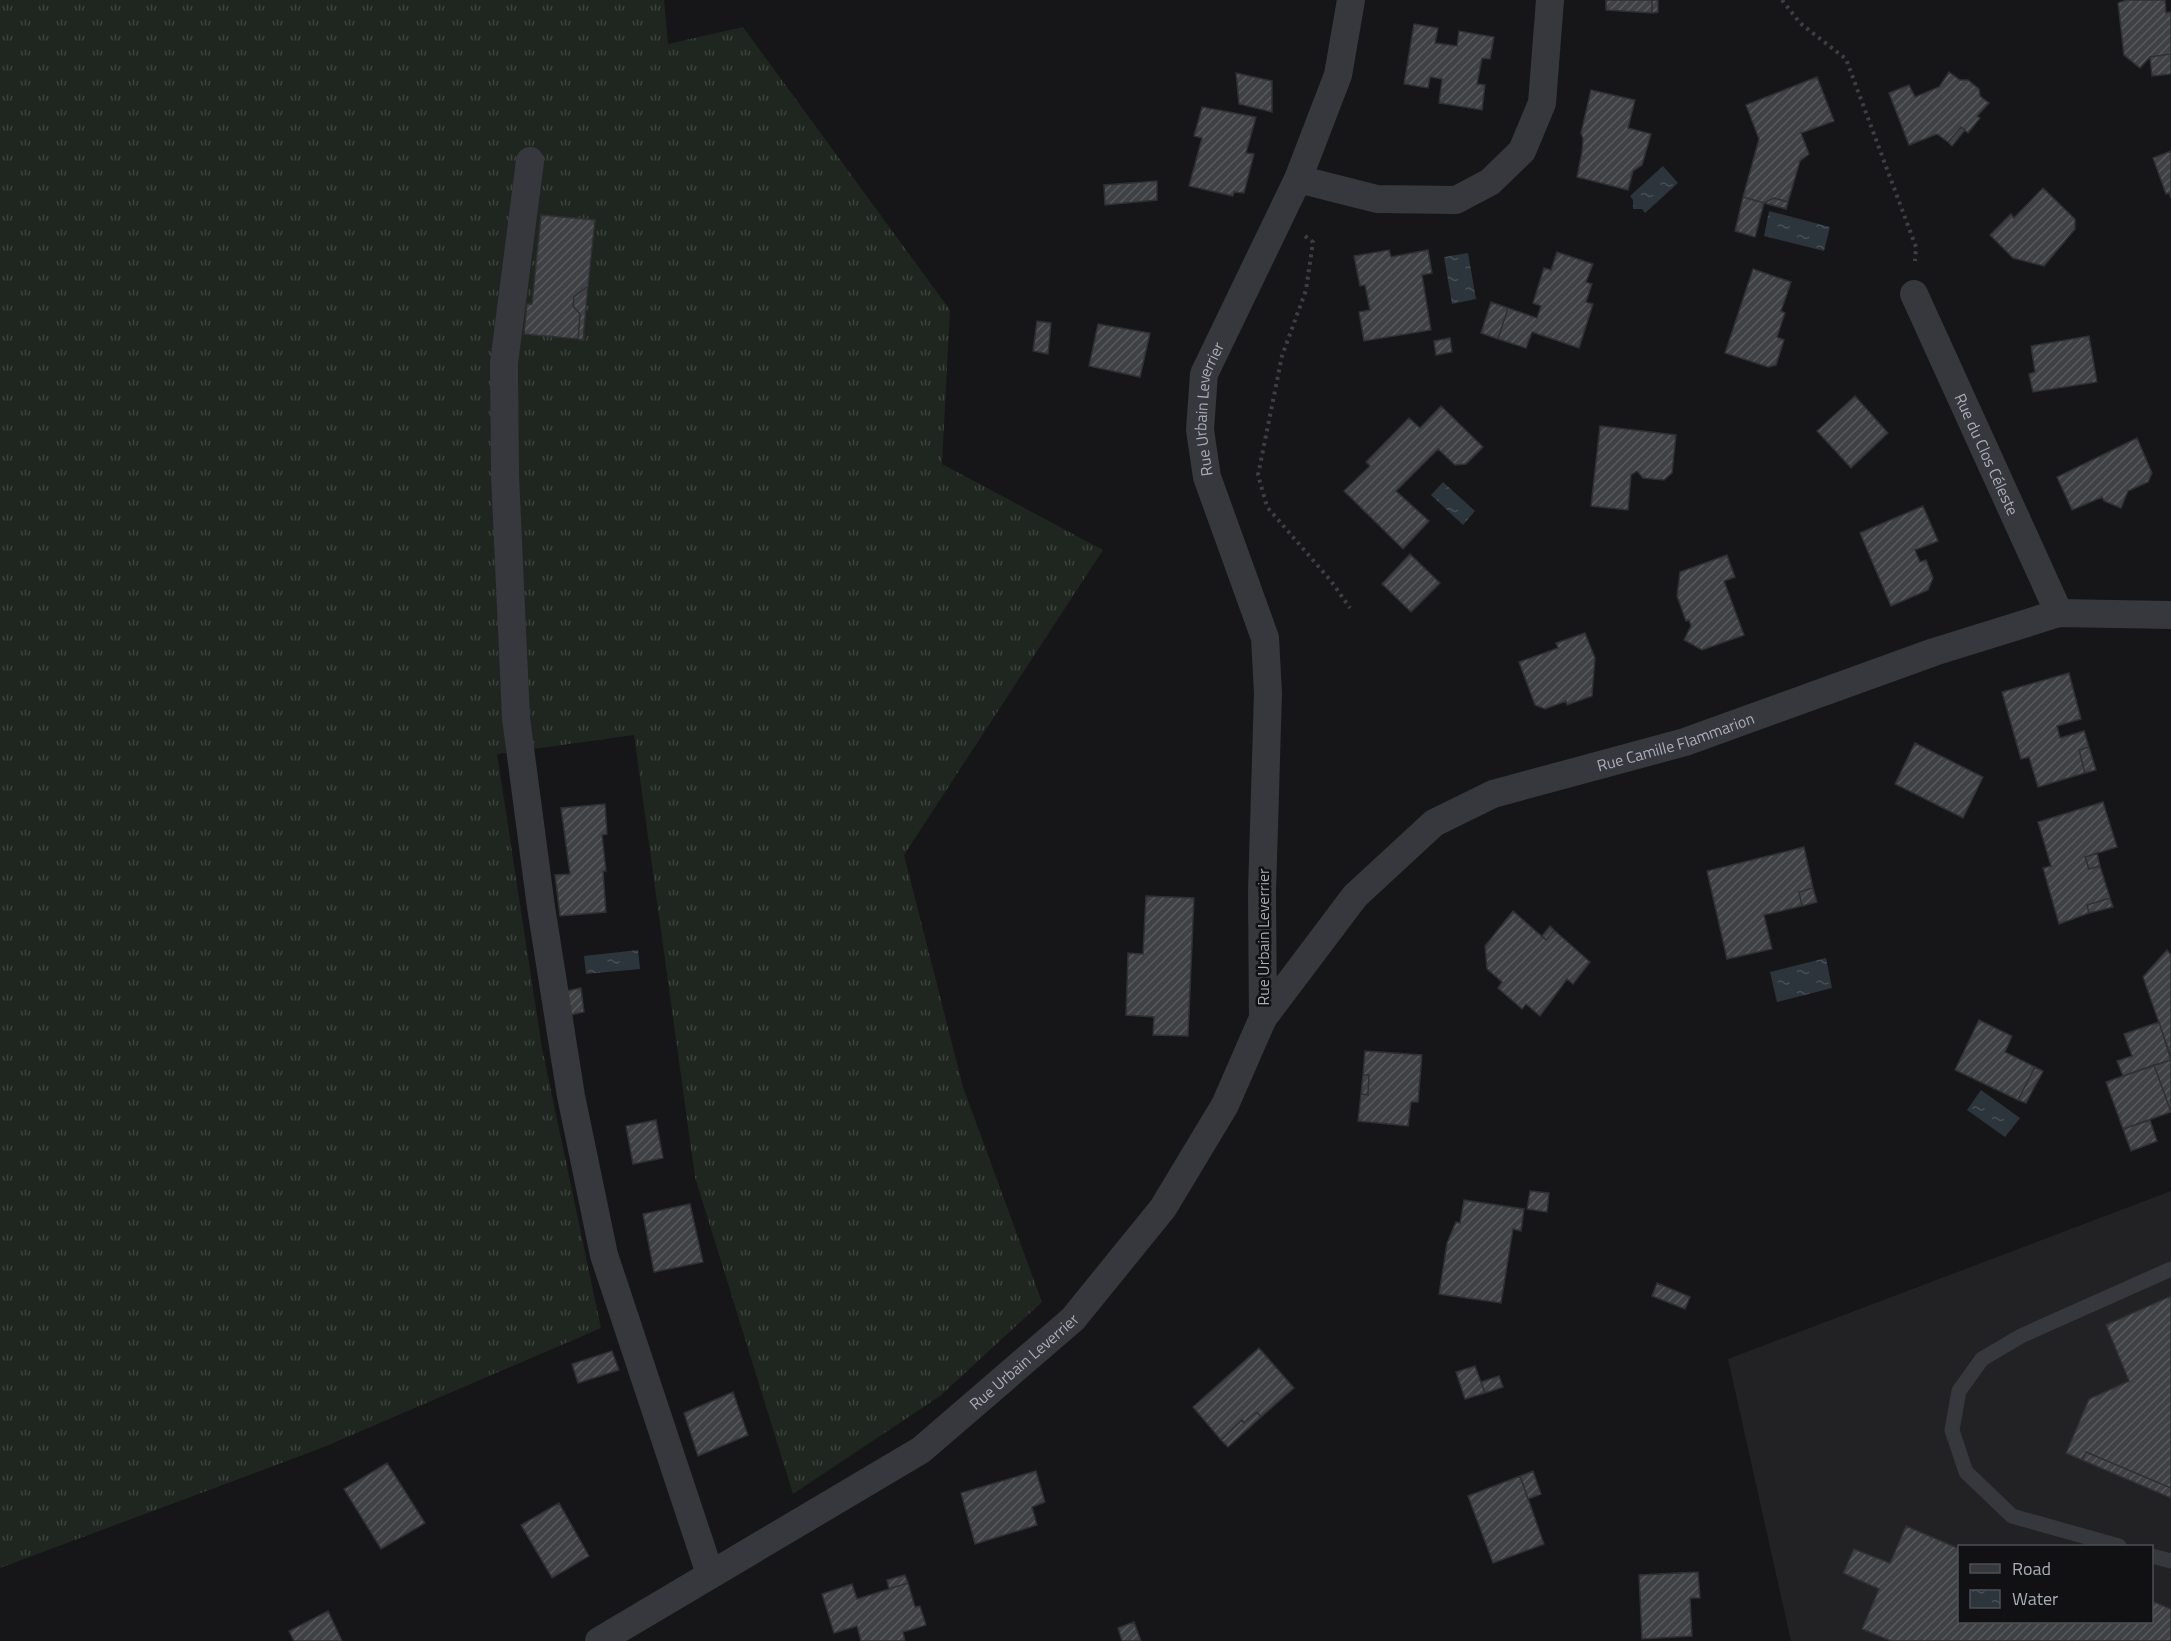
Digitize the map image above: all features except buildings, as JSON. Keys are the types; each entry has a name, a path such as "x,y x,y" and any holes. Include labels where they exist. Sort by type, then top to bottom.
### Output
{"street":[{"name":"Rue Urbain Leverrier","path":"599,1641 921,1450 1073,1320 1163,1208 1225,1105 1263,1018 1262,892 1268,693 1265,638 1207,477 1200,430 1204,374 1298,179 1338,75 1351,0"},
{"path":"1298,179 1377,199 1456,200 1490,183 1522,151 1542,103 1550,0"},
{"path":"530,161 504,363 505,475 516,718 541,908 571,1096 604,1255 710,1574"},
{"name":"Rue du Clos Céleste","path":"1914,294 2059,613"},
{"name":"Rue Camille Flammarion","path":"1263,1018 1355,896 1434,823 1493,794 1685,742 1934,652 2059,613 2171,615"}],"lane":[{"path":"2115,1545 2012,1516 1966,1472 1952,1430 1959,1391 1982,1359 2021,1336 2171,1269"},
{"path":"2153,1556 2171,1561"}],"path":[{"path":"1782,0 1800,23 1846,59 1916,247 1914,294"},
{"path":"1282,215 1313,242 1306,290 1282,356 1258,475 1267,507 1331,581 1350,608"}],"shaded area":[{"path":"2171,1191 2171,1641 1791,1641 1728,1359"}],"green space":[{"path":"0,0 664,0 668,44 743,27 950,310 942,464 1103,550 904,855 963,1087 1042,1302 940,1396 793,1494 695,1177 634,735 497,754 542,1048 601,1328 324,1447 0,1568"}],"water":[{"path":"1663,166 1678,183 1645,213 1642,209 1633,209 1633,200 1630,196"},
{"path":"1769,211 1830,227 1824,251 1764,236"},
{"path":"1468,253 1476,299 1452,304 1444,257"},
{"path":"1443,482 1475,511 1463,525 1431,495"},
{"path":"638,950 640,969 586,974 584,956"},
{"path":"1826,958 1832,988 1777,1002 1770,972"},
{"path":"1981,1090 2020,1118 2005,1137 1967,1110"}]}
